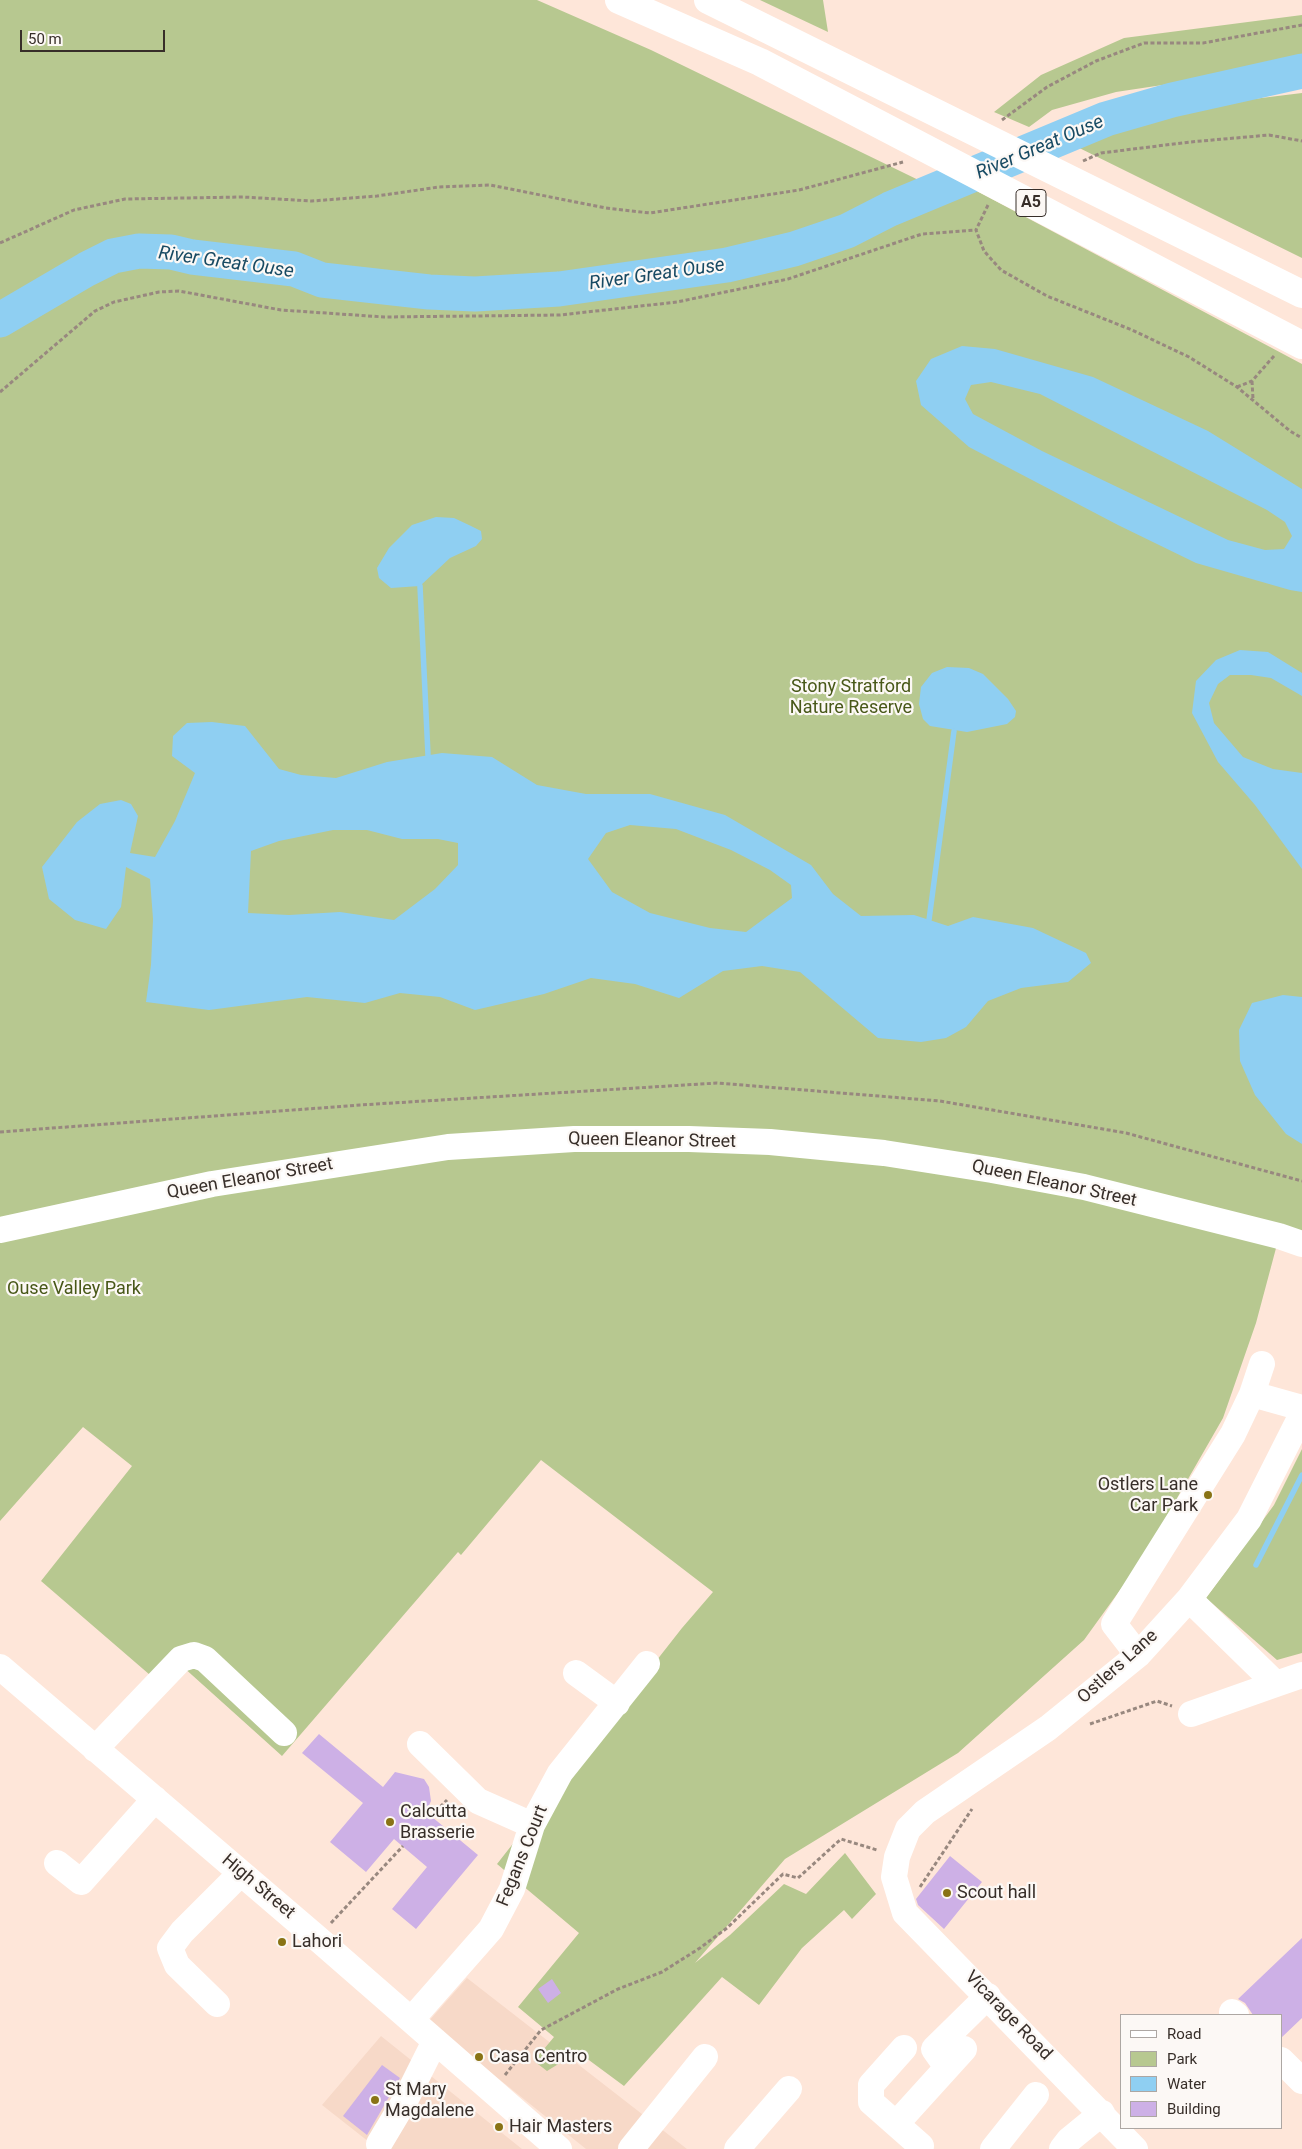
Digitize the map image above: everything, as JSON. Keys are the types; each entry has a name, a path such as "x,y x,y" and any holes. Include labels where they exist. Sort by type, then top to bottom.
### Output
{"highway":[{"name":"A5","path":"619,0 760,62 1290,348"},
{"name":"A5","path":"708,0 1302,294"}],"street":[{"name":"Queen Eleanor Street","path":"0,1230 212,1184 448,1147 574,1139 680,1139 770,1142 884,1153 992,1170 1084,1187 1279,1236 1302,1244"},
{"path":"1138,1655 1114,1624 1233,1434 1252,1394 1262,1364"},
{"path":"1252,1394 1302,1408"},
{"name":"Ostlers Lane","path":"896,1867 908,1829 924,1812 1048,1728 1138,1655 1189,1599 1249,1520 1302,1414"},
{"path":"1189,1599 1276,1684"},
{"path":"95,1749 181,1659 190,1655 205,1659 284,1733"},
{"name":"Fegans Court","path":"411,2020 491,1929 512,1889 532,1825 560,1773 648,1664"},
{"name":"High Street","path":"0,1667 242,1873 559,2149"},
{"path":"576,1673 617,1703"},
{"path":"1191,1714 1302,1675"},
{"path":"420,1744 478,1801 532,1825"},
{"path":"57,1863 81,1882 155,1799"},
{"name":"Vicarage Road","path":"896,1867 905,1913 988,1996 1135,2149"},
{"path":"217,2004 177,1965 170,1948 182,1932 242,1873"},
{"path":"896,2124 955,2058 934,2049 988,1996"},
{"path":"379,2144 407,2097 435,2041"},
{"path":"904,2048 871,2085 871,2102 923,2148"},
{"path":"631,2149 705,2057"},
{"path":"1282,2061 1302,2080"},
{"path":"738,2149 789,2089"},
{"path":"993,2149 1036,2095"},
{"path":"1062,2149 1069,2140 1102,2113"}],"path":[{"path":"1007,118 1047,87 1096,62 1144,42 1202,44 1302,25"},
{"path":"1102,153 1268,135 1302,141"},
{"path":"0,243 74,210 125,199 243,197 312,201 377,196 439,186 490,185 606,208 650,213 799,190 908,161"},
{"path":"990,200 976,230 984,252 1001,270 1047,296 1132,330 1189,357 1237,387 1290,431 1302,438"},
{"path":"0,392 95,311 114,302 159,292 179,291 281,310 384,317 560,316 686,300 788,279 922,234 976,230"},
{"path":"1237,387 1252,381 1290,348"},
{"path":"1252,381 1253,400"},
{"path":"0,1132 360,1105 717,1083 950,1102 1126,1133 1302,1181"},
{"path":"1084,1727 1157,1701 1191,1714"},
{"path":"905,1913 913,1897 975,1806"},
{"path":"492,2091 542,2030 618,1989 662,1972 700,1948 727,1928 783,1874 798,1878 841,1839 896,1867"},
{"path":"317,1938 403,1846"}],"shaded area":[{"path":"467,1978 687,2149 586,2149 428,2022"},
{"path":"381,2036 522,2149 378,2149 322,2105"}],"green space":[{"path":"0,0 537,0 651,50 937,189 956,180 1302,364 1302,1244 1279,1237 1256,1323 1223,1418 1141,1561 1084,1640 958,1753 785,1859 695,1963 730,1935 784,1884 806,1894 845,1853 876,1894 852,1919 844,1910 802,1948 759,2005 722,1977 624,2086 578,2052 547,2071 534,2061 554,2037 518,2007 579,1933 497,1864 682,1628 713,1592 541,1460 461,1555 458,1552 282,1756 172,1657 150,1675 41,1581 132,1466 83,1427 0,1521"},
{"path":"760,0 823,0 828,32"},
{"path":"1302,15 1302,64 1116,92 1052,110 1029,127 994,112 1041,75 1124,38"},
{"path":"1302,93 1302,258 1053,135 1099,118"},
{"path":"1302,1449 1302,1653 1277,1660 1206,1598 1274,1505"}],"water":[{"path":"962,346 995,349 1093,377 1208,431 1302,489 1302,592 1196,563 1118,525 969,447 921,405 916,381 931,359","holes":["991,382 1040,394 1267,510 1285,522 1292,536 1284,549 1265,550 1228,540 1042,451 973,414 965,399 971,385"]},
{"path":"436,517 454,518 471,526 481,531 482,539 476,546 450,558 420,586 391,588 379,578 377,568 389,548 412,525"},
{"path":"1240,650 1268,652 1302,673 1302,696 1271,678 1251,675 1230,675 1218,684 1209,703 1214,723 1243,757 1273,769 1302,773 1302,869 1255,805 1218,762 1192,713 1196,681 1216,660"},
{"path":"947,667 969,668 983,674 1008,699 1016,711 1015,717 1007,724 967,732 930,726 923,719 919,704 921,687 932,673"},
{"path":"212,722 245,726 279,769 301,775 336,778 387,762 442,753 492,757 537,785 586,794 650,794 725,815 811,865 833,894 861,916 914,915 948,926 973,917 1033,928 1086,953 1091,963 1068,982 1021,988 988,1001 966,1027 946,1038 921,1042 878,1038 800,972 762,966 723,971 679,998 635,984 591,978 544,994 475,1010 440,997 400,993 365,1003 307,997 209,1010 146,1002 151,965 153,919 150,879 126,867 121,907 106,929 75,920 49,899 42,867 77,822 100,804 121,800 131,804 138,816 130,853 155,857 175,821 195,773 172,756 173,736 187,723","holes":["630,825 676,829 731,850 770,870 791,885 792,898 746,932 710,928 650,913 612,892 588,859 606,833","333,830 367,830 402,839 438,839 458,843 458,865 435,889 394,920 340,912 289,915 248,913 251,851 279,841"]},
{"path":"1283,995 1302,997 1302,1144 1286,1134 1255,1095 1240,1061 1239,1030 1252,1003"}],"building":[{"path":"319,1734 383,1787 395,1772 424,1779 429,1787 431,1801 426,1812 478,1855 416,1929 392,1909 427,1867 394,1839 366,1872 330,1842 363,1803 302,1753"},
{"name":"Scout hall","path":"950,1856 982,1882 944,1929 918,1905 916,1899"},
{"path":"1302,1938 1302,2018 1282,2037 1282,2014 1252,2014 1245,2003 1238,1999"},
{"path":"552,1979 561,1993 548,2003 538,1989"},
{"name":"St Mary Magdalene","path":"382,2065 400,2078 367,2135 343,2116"}],"waterway":[{"name":"River Great Ouse","path":"0,320 87,269 113,256 139,251 171,252 192,257 294,269 322,280 429,292 475,294 559,289 727,265 794,249 847,231 890,209 1106,119 1172,100 1302,71"},
{"path":"420,586 428,755"},
{"path":"929,920 954,731"},
{"path":"1256,1565 1302,1475"}],"place":[{"name":"Ostlers Lane Car Park","path":"1208,1495"},
{"name":"Calcutta Brasserie","path":"390,1822"},
{"name":"Scout hall","path":"947,1893"},
{"name":"Lahori","path":"282,1942"},
{"name":"Casa Centro","path":"479,2057"},
{"name":"St Mary Magdalene","path":"375,2100"},
{"name":"Hair Masters","path":"499,2127"}],"park label":[{"name":"Stony Stratford Nature Reserve","path":"851,698"},
{"name":"Ouse Valley Park","path":"74,1289"}]}
